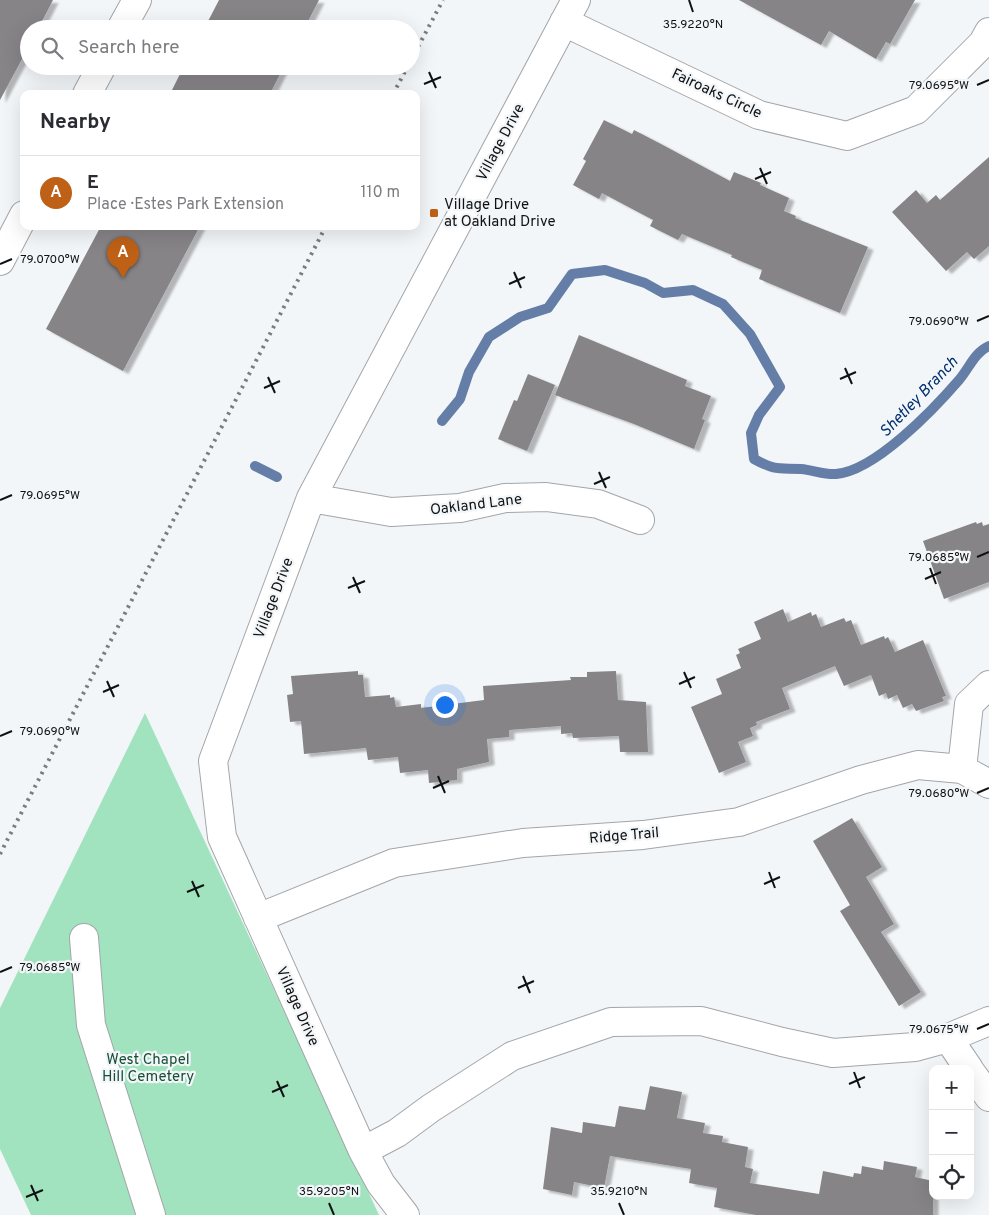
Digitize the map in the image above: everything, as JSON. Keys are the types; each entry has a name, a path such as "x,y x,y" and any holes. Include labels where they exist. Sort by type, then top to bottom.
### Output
{"street":[{"path":"126,20 136,0"},
{"name":"Fairoaks Circle","path":"570,11 759,115 847,136 916,110 982,43 989,32"},
{"name":"Village Drive","path":"405,1215 381,1184 363,1151 222,836 212,761 311,498 570,11"},
{"path":"89,90 97,75"},
{"path":"0,260 20,222"},
{"name":"Oakland Lane","path":"311,498 391,512 460,508 505,498 546,497 598,504 640,520"},
{"path":"962,769 969,704 989,685"},
{"name":"Ridge Trail","path":"258,918 394,863 523,843 643,835 738,822 861,780 918,765 962,769 989,784"},
{"path":"84,938 91,1025 151,1215"},
{"path":"363,1151 397,1133 512,1056 611,1022 701,1021 833,1053 915,1047 948,1038 989,1021"},
{"path":"948,1038 967,1065"},
{"path":"974,1076 989,1097"}],"green space":[{"name":"West Chapel Hill Cemetery","path":"145,713 379,1215 31,1215 0,1149 0,1008"}],"building":[{"path":"0,0 53,0 43,20 20,20 20,63 0,100"},
{"path":"219,0 319,0 309,20 209,20"},
{"path":"739,0 915,0 890,44 886,42 876,59 829,31 821,45"},
{"path":"180,75 280,75 272,90 172,90"},
{"path":"604,120 632,134 634,130 730,181 734,172 761,183 760,185 789,198 784,211 796,216 795,218 868,247 840,313 759,279 762,270 731,257 732,255 682,234 678,240 650,226 653,220 602,193 599,199 573,185 586,161 583,159"},
{"path":"989,157 989,246 974,259 967,252 946,271 892,212 916,190 927,203 936,195 940,200"},
{"path":"99,230 198,230 123,371 46,329"},
{"path":"579,335 687,380 685,386 711,396 702,419 705,420 694,449 634,424 555,395"},
{"path":"528,374 555,385 527,451 498,439 514,400 517,401"},
{"path":"976,522 977,524 982,522 983,526 989,524 989,582 944,599 923,541"},
{"path":"783,609 788,622 811,612 812,616 816,614 821,627 844,618 846,622 851,620 861,645 884,636 885,639 888,637 895,652 923,640 946,696 942,697 944,701 916,711 912,704 903,708 897,695 888,699 886,693 879,696 871,675 844,686 835,666 782,688 790,709 756,722 757,725 750,728 753,736 738,742 746,762 719,773 691,707 722,694 716,679 741,668 736,655 740,653 738,649 761,639 754,622"},
{"path":"358,671 358,675 363,675 365,697 390,695 390,698 394,697 396,707 421,704 421,708 484,700 483,686 571,680 570,677 587,677 587,672 616,671 618,700 646,702 648,752 620,752 619,736 573,738 572,733 561,734 561,726 509,730 509,737 487,739 489,762 457,769 457,780 429,783 428,770 400,773 398,757 368,760 366,748 304,754 301,721 290,722 287,695 293,694 291,676"},
{"path":"852,818 882,867 866,877 894,924 881,932 921,992 899,1006 840,911 850,905 813,841"},
{"path":"650,1086 682,1092 677,1118 705,1123 703,1133 723,1136 722,1142 748,1147 745,1167 753,1169 750,1183 819,1194 823,1171 853,1177 854,1173 861,1174 862,1166 883,1170 884,1161 917,1167 915,1177 929,1180 929,1200 933,1200 933,1215 756,1215 714,1207 717,1188 689,1183 691,1169 610,1156 604,1188 574,1182 572,1195 543,1189 551,1127 582,1133 583,1122 615,1127 619,1106 645,1110"}],"waterway":[{"name":"Shetley Branch","path":"442,421 460,399 469,372 489,337 520,317 548,308 572,274 605,270 645,283 663,293 693,290 723,304 750,334 780,387 759,415 751,433 754,459 777,468 836,474 851,470 868,462 903,437 919,422 959,380 976,356 989,346"},
{"name":"Shetley Branch","path":"255,466 277,477"}],"railway":[{"path":"420,43 443,0"},
{"path":"395,90 403,75"},
{"path":"0,854 324,230"}],"place":[{"name":"Village Drive at Oakland Drive","path":"434,213"},
{"name":"E","path":"123,278"}]}
